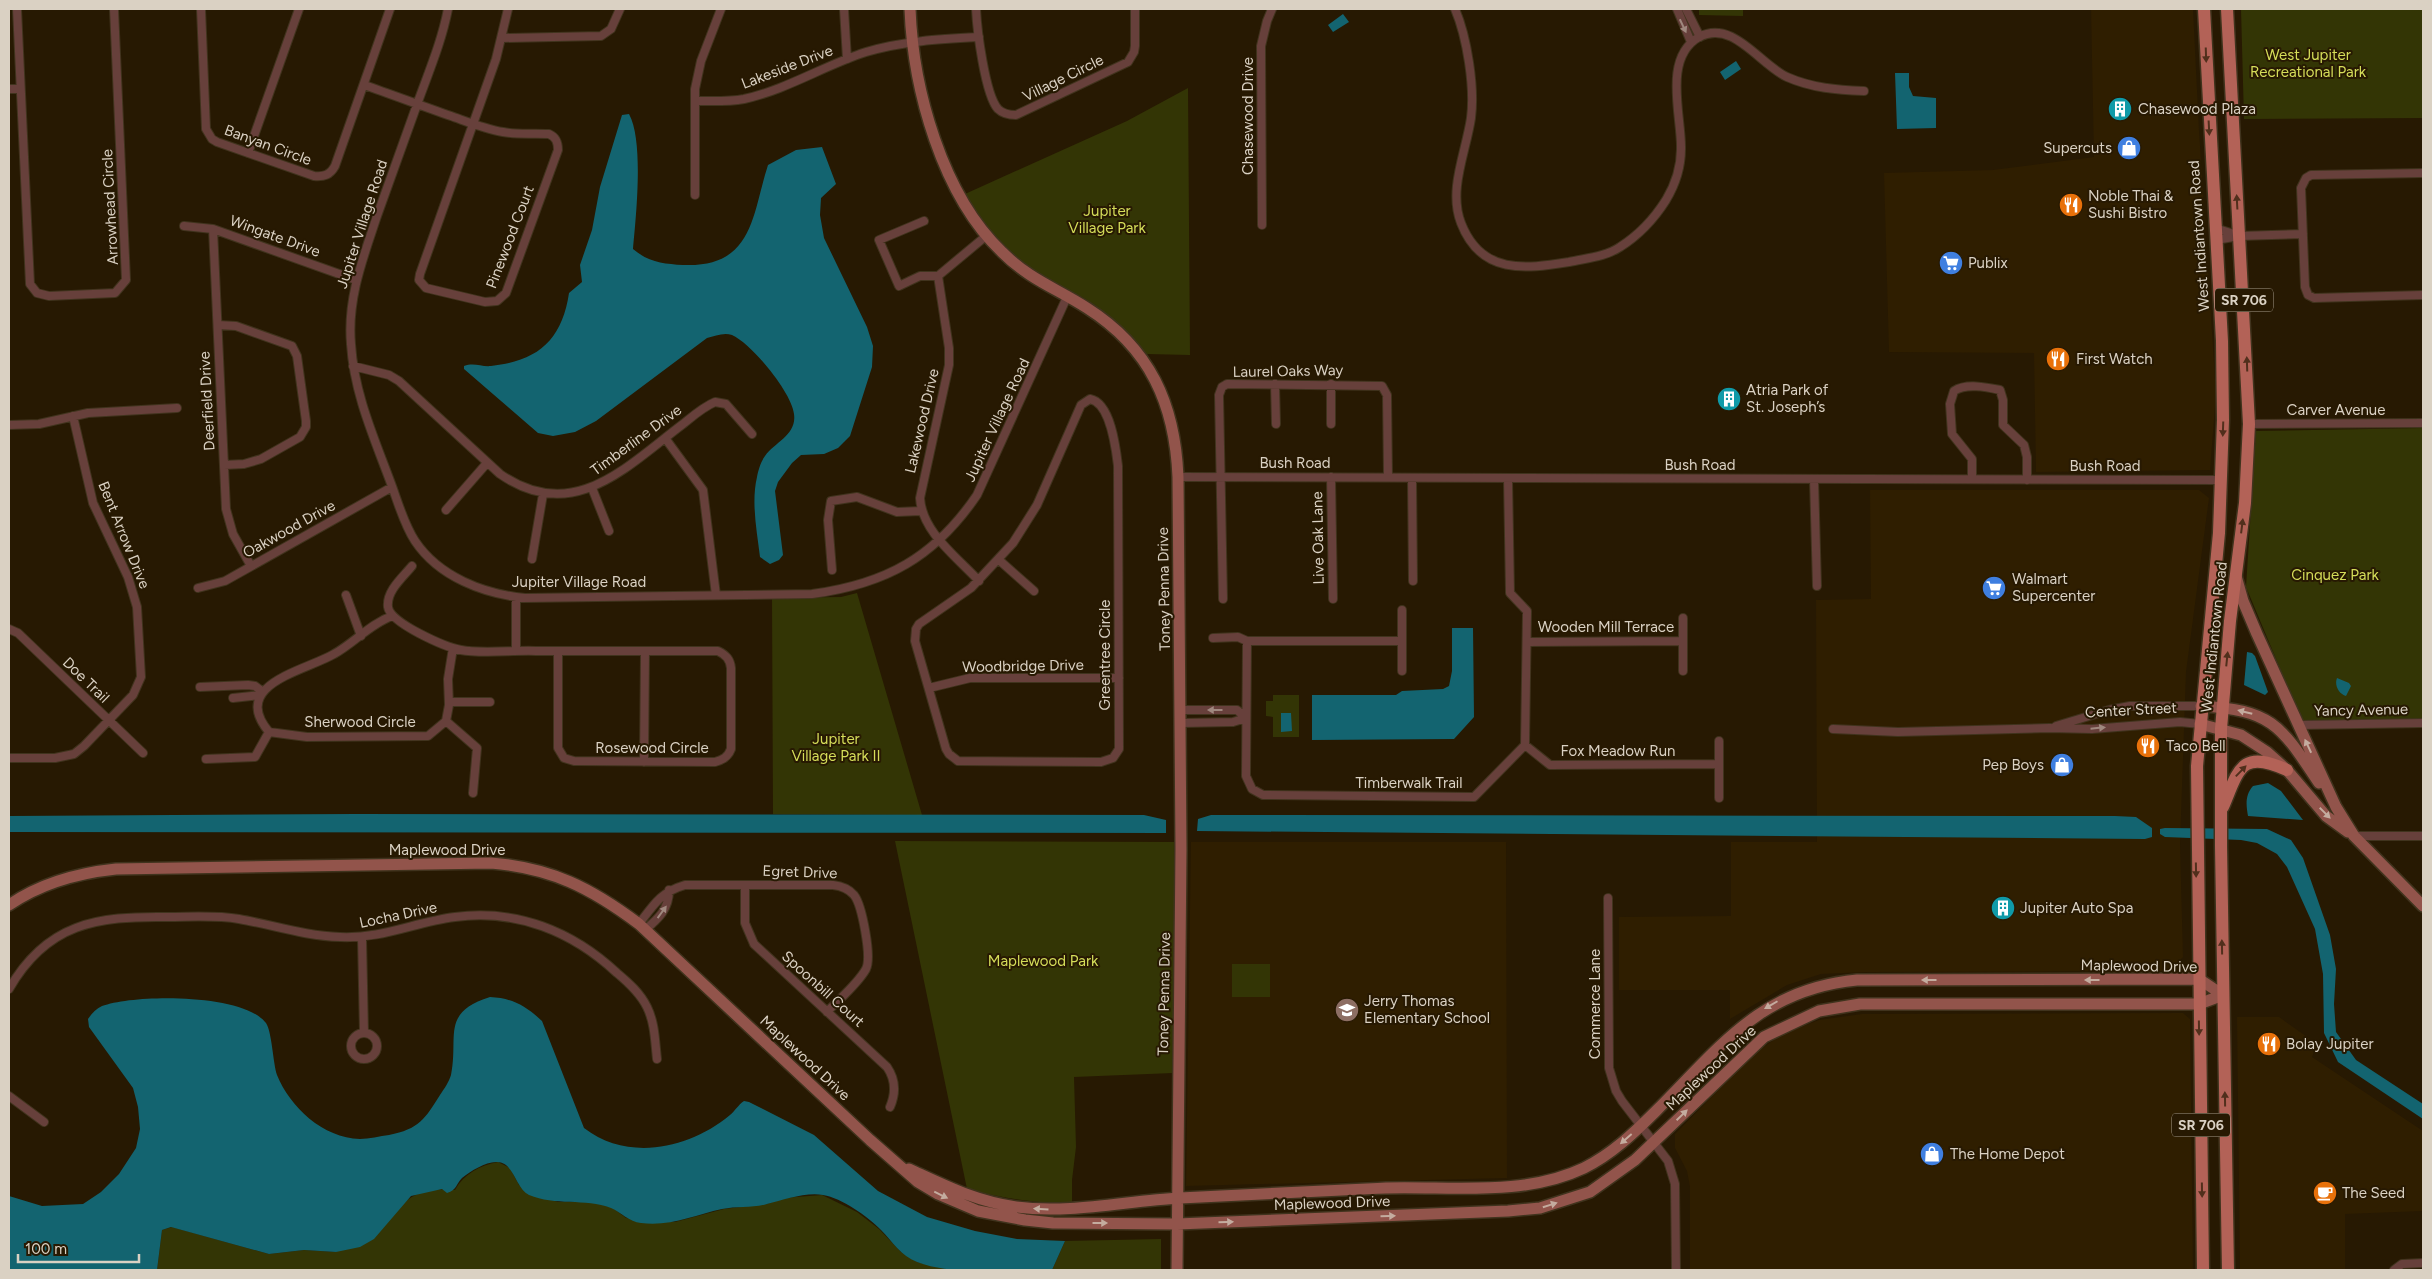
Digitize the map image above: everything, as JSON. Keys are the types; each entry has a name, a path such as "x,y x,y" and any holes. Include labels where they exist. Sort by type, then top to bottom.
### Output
{"main road":[{"name":"West Indiantown Road","path":"2203,1270 2196,823 2201,706 2219,533 2222,350 2204,9"},
{"name":"West Indiantown Road","path":"2227,9 2249,424 2245,503 2221,729 2220,819 2228,1270"},
{"path":"2220,819 2232,782 2243,767 2258,760 2266,761 2286,770"}],"street":[{"name":"Arrowhead Circle","path":"17,9 30,284 37,293 49,296 115,293 126,280 114,9"},
{"name":"Banyan Circle","path":"201,9 206,129 212,139 314,176 328,174 335,166 390,9"},
{"path":"248,153 299,9"},
{"name":"Jupiter Village Road","path":"448,9 442,33 356,280 350,328 353,366 362,401 392,487 414,540 430,559 471,585 500,595 516,597 812,594 857,586 898,570 940,539 964,514 988,475 1067,297"},
{"path":"473,124 502,38 508,9"},
{"path":"502,38 602,36 611,29 620,9"},
{"path":"695,195 695,101 701,60 722,9"},
{"path":"844,9 847,59"},
{"name":"Toney Penna Drive","path":"910,9 913,42 922,93 940,150 960,196 986,236 1018,267 1037,281 1103,318 1134,347 1154,376 1170,415 1177,449 1181,723 1177,1270"},
{"name":"Village Circle","path":"976,9 979,37 995,105 1004,113 1016,115 1128,62 1135,46 1135,9"},
{"name":"Chasewood Drive","path":"1262,225 1261,46 1266,21 1272,9"},
{"path":"1456,9 1462,30 1472,91 1471,120 1456,200 1461,223 1472,243 1486,256 1501,264 1512,267 1535,268 1608,253 1635,237 1655,216 1672,189 1680,162 1681,143 1677,86 1683,55 1691,42 1700,37 1718,33 1730,35 1766,65 1803,83 1826,88 1864,91"},
{"path":"1677,9 1691,42"},
{"path":"1686,9 1700,37"},
{"name":"Lakeside Drive","path":"695,101 730,101 756,96 847,59 890,46 913,42 979,37"},
{"name":"Pinewood Court","path":"364,85 473,124 512,134 549,134 554,136 558,144 506,293 502,298 491,302 426,288 419,280 473,124"},
{"path":"9,89 20,89"},
{"path":"2423,173 2311,175 2306,178 2301,188 2305,287 2308,295 2314,298 2423,295"},
{"path":"924,221 879,240 899,286 920,276 938,276 986,236"},
{"name":"Wingate Drive","path":"184,226 194,225 213,229 356,280"},
{"name":"Deerfield Drive","path":"213,229 227,516 233,534 251,566"},
{"path":"2215,234 2239,236 2304,234"},
{"path":"2215,234 2239,236"},
{"name":"Lakewood Drive","path":"921,511 923,482 945,392 949,365 949,348 938,276"},
{"path":"218,325 236,326 292,346 296,356 306,421 306,427 300,436 261,459 250,463 224,465"},
{"name":"Timberline Drive","path":"353,366 389,375 399,381 487,463 516,485 543,494 569,494 592,488 613,476 714,402 726,404 752,434"},
{"name":"Laurel Oaks Way","path":"1222,598 1220,395 1222,387 1227,384 1376,384 1386,390 1388,477"},
{"path":"1275,384 1276,424"},
{"path":"1331,384 1331,424"},
{"path":"1972,479 1972,459 1952,434 1951,427 1950,404 1954,391 1959,387 1986,387 2000,390 2003,400 2003,425 2024,445 2027,457 2026,480"},
{"name":"Greentree Circle","path":"1090,399 1096,400 1103,409 1112,430 1117,457 1119,749 1112,758 1101,762 958,761 946,749 915,641 916,629 923,620 958,599 979,581 999,560 1026,524 1037,505 1081,405 1090,399"},
{"path":"9,426 39,424 73,416 112,411 177,408"},
{"name":"Bent Arrow Drive","path":"9,758 68,756 79,750 138,687 142,671 139,625 132,590 93,502 73,416"},
{"name":"Carver Avenue","path":"2249,424 2423,423"},
{"path":"664,438 704,490 716,595"},
{"path":"446,510 487,463"},
{"name":"Bush Road","path":"1178,477 2221,480"},
{"name":"Live Oak Lane","path":"1331,477 1333,599"},
{"path":"1412,478 1413,581"},
{"path":"1508,479 1510,593 1527,611 1525,745"},
{"path":"1814,479 1816,586"},
{"name":"Oakwood Drive","path":"198,588 219,584 392,487"},
{"path":"592,488 609,531"},
{"path":"532,559 543,494"},
{"path":"832,570 828,520 831,501 857,497 898,512 921,511 928,526 979,581"},
{"path":"999,560 1034,591"},
{"path":"412,566 393,588 388,599 388,608 392,616 420,635 453,648 462,650 516,650 516,597"},
{"name":"Center Street","path":"2236,575 2249,614 2298,725 2336,807 2354,836"},
{"path":"346,595 361,636"},
{"path":"1402,610 1402,671"},
{"path":"206,760 255,757 269,732 258,710 262,694 271,684 284,676 334,654 382,620 392,616"},
{"name":"Wooden Mill Terrace","path":"1683,671 1684,618"},
{"name":"Doe Trail","path":"9,629 18,633 143,753"},
{"path":"1213,638 1401,641"},
{"name":"Timberwalk Trail","path":"1247,640 1246,776 1252,789 1264,795 1474,797 1525,745"},
{"name":"Wooden Mill Terrace","path":"1528,642 1683,641"},
{"path":"453,648 448,679 449,702 446,721 478,748 473,793"},
{"name":"Rosewood Circle","path":"516,650 718,652 728,657 731,668 731,749 725,758 715,762 574,762 569,760 560,754 558,748 558,651"},
{"path":"644,762 645,651"},
{"name":"Woodbridge Drive","path":"928,688 970,678 1119,678"},
{"path":"200,687 248,685 255,686 262,694"},
{"path":"233,698 262,694"},
{"path":"449,702 490,702"},
{"name":"Center Street","path":"2049,728 2109,710 2130,706 2201,706"},
{"path":"2201,706 2222,707 2260,716 2272,723 2294,744 2336,807"},
{"path":"1180,710 1236,710 1242,712 1246,718 1233,722 1181,723"},
{"name":"Sherwood Circle","path":"269,732 307,737 428,736 446,721"},
{"name":"Center Street","path":"1833,729 1898,732 2049,728 2092,729 2180,722 2221,729 2241,735 2267,752 2286,770 2326,816 2354,836 2423,906"},
{"name":"Yancy Avenue","path":"2298,725 2423,723"},
{"path":"1719,741 1719,798"},
{"name":"Fox Meadow Run","path":"1525,745 1550,764 1718,764"},
{"path":"2354,836 2423,836"},
{"name":"Maplewood Drive","path":"9,905 56,881 78,875 116,869 491,863 537,869 565,879 596,894 642,927 870,1140 903,1166 918,1182 938,1194 978,1210 1053,1223 1177,1224 1508,1212 1540,1208 1590,1192 1620,1173 1764,1036 1819,1011 1860,1004 2199,1004 2223,996"},
{"name":"Egret Drive","path":"669,890 685,885 833,885 846,888 855,896 868,951 868,963 862,974 827,1012"},
{"name":"Spoonbill Court","path":"745,885 745,923 754,944 890,1072 894,1090 890,1107"},
{"path":"642,927 665,909 669,902 669,890"},
{"path":"642,927 655,902 669,890"},
{"name":"Commerce Lane","path":"1608,898 1609,1068 1616,1091 1668,1161 1674,1178 1676,1270"},
{"name":"Locha Drive","path":"9,989 24,966 46,945 71,929 114,917 214,917 259,923 314,935 362,938 453,917 474,915 503,916 550,928 582,944 634,989 642,998 651,1019 657,1059"},
{"path":"362,938 364,1033"},
{"name":"Maplewood Drive","path":"903,1166 980,1200 1016,1207 1048,1210 1177,1198 1386,1188 1530,1185 1584,1168 1614,1150 1642,1125 1741,1026 1776,1002 1815,987 1857,980 2199,979 2223,996"},
{"path":"9,1096 44,1122"},
{"path":"2394,1270 2402,1264 2423,1263"}],"shaded area":[{"path":"2091,9 2193,9 2216,394 2210,470 2036,472 2034,353 1889,352 1884,173 1993,170 2094,157"},
{"path":"1870,490 2199,490 2209,498 2186,672 2180,844 2183,957 2170,971 1867,972 1821,974 1787,985 1730,1019 1730,990 1619,990 1619,917 1731,916 1731,842 1817,842 1816,600 1871,599"},
{"name":"Jerry Thomas Elementary School","path":"1191,842 1506,842 1507,1178 1186,1186"},
{"path":"2183,1013 2190,1019 2193,1270 1690,1270 1690,1187 1687,1171 1675,1148 1675,1134 1756,1052 1784,1033 1819,1020 1862,1014"},
{"path":"2237,1017 2279,1017 2317,1044 2312,1057 2423,1131 2423,1211 2345,1214 2345,1270 2240,1270"}],"green space":[{"path":"1699,9 1743,9 1743,16 1699,15"},
{"name":"West Jupiter Recreational Park","path":"2241,9 2423,9 2423,118 2244,119"},
{"name":"Jupiter Village Park","path":"1188,88 1190,355 1147,354 1104,312 1081,297 1044,280 1017,258 989,228 965,194 1127,121"},
{"name":"Cinquez Park","path":"2423,428 2423,719 2302,721 2246,587 2256,431"},
{"name":"Jupiter Village Park II","path":"857,593 922,815 773,814 772,598 841,597"},
{"path":"1273,695 1299,695 1299,737 1273,737 1273,717 1266,716 1266,701 1273,701"},
{"name":"Maplewood Park","path":"895,841 1176,842 1173,1073 1074,1077 1076,1147 1072,1180 1072,1203 1019,1200 967,1189"},
{"path":"1232,964 1270,964 1270,997 1232,997"},
{"path":"498,1162 510,1168 519,1185 548,1199 558,1202 593,1202 613,1208 626,1218 675,1222 724,1209 767,1204 783,1198 822,1195 857,1212 879,1229 901,1252 917,1262 955,1270 157,1270 162,1230 172,1227 269,1254 304,1250 336,1252 408,1199 427,1191 455,1190 463,1179 473,1171 485,1165"},
{"path":"1161,1239 1161,1270 1052,1270 1065,1241"}],"water":[{"path":"1343,14 1349,22 1333,32 1328,25"},
{"path":"1736,61 1741,69 1725,80 1720,72"},
{"path":"1895,73 1909,73 1909,87 1913,96 1936,98 1936,128 1897,129"},
{"path":"629,114 634,126 638,160 633,249 650,260 683,265 706,264 724,258 737,248 746,234 753,219 768,165 796,150 822,147 836,184 821,198 820,215 824,238 867,327 873,346 872,367 850,436 838,448 824,454 801,455 792,463 778,482 775,491 783,555 779,560 770,564 760,557 755,517 755,487 762,461 769,451 789,433 794,421 794,414 792,405 779,382 760,358 740,340 726,334 707,338 596,421 575,432 553,436 538,433 464,369 464,366 468,365 491,366 522,359 545,345 554,335 566,309 569,293 582,282 580,265 592,230 600,187 622,115"},
{"path":"1452,628 1473,628 1474,717 1454,739 1312,740 1312,695 1396,695 1402,691 1443,689 1449,686 1452,671"},
{"path":"2247,652 2255,656 2268,692 2265,695 2244,685"},
{"path":"2337,678 2349,683 2351,686 2346,696 2338,689"},
{"path":"1281,713 1291,713 1292,731 1281,732"},
{"path":"2268,783 2281,791 2303,820 2248,816 2247,800 2250,789 2253,786"},
{"path":"356,814 1144,815 1166,820 1166,833 9,832 9,816"},
{"path":"1211,815 2115,816 2136,817 2152,828 2152,837 2145,839 1197,831 1198,819"},
{"path":"2160,829 2267,829 2291,840 2303,858 2330,935 2336,969 2334,1004 2336,1032 2356,1060 2423,1104 2423,1119 2338,1062 2324,1033 2323,974 2315,929 2287,867 2277,854 2257,843 2241,840 2165,837 2160,834"},
{"path":"490,997 512,1001 530,1011 542,1021 584,1128 601,1139 639,1148 677,1143 714,1127 744,1101 749,1102 814,1135 878,1191 927,1217 975,1231 1017,1239 1065,1241 1052,1270 960,1270 945,1269 917,1262 901,1252 881,1230 862,1214 838,1200 816,1194 802,1195 751,1207 722,1209 672,1222 651,1224 637,1222 611,1208 601,1205 549,1200 529,1195 520,1187 507,1166 502,1163 492,1162 483,1165 462,1178 455,1189 450,1192 447,1193 442,1189 411,1196 374,1239 360,1247 336,1252 304,1250 269,1254 171,1227 162,1230 157,1270 9,1270 9,1196 42,1206 83,1204 101,1192 119,1174 136,1148 140,1129 138,1107 133,1088 89,1027 88,1019 100,1007 117,1002 162,998 212,1001 235,1006 254,1013 268,1027 277,1075 290,1098 299,1109 321,1127 333,1133 346,1137 367,1139 408,1130 425,1117 445,1088 451,1075 455,1027 458,1018 464,1010 474,1003"}],"place":[{"name":"Chasewood Plaza","path":"2120,109"},
{"name":"Supercuts","path":"2129,148"},
{"name":"Noble Thai & Sushi Bistro","path":"2071,205"},
{"name":"Publix","path":"1951,263"},
{"name":"First Watch","path":"2058,359"},
{"name":"Atria Park of St. Joseph’s","path":"1729,399"},
{"name":"Walmart Supercenter","path":"1994,588"},
{"name":"Taco Bell","path":"2148,746"},
{"name":"Pep Boys","path":"2062,765"},
{"name":"Jupiter Auto Spa","path":"2003,908"},
{"name":"Jerry Thomas Elementary School","path":"1347,1010"},
{"name":"Bolay Jupiter","path":"2269,1044"},
{"name":"The Home Depot","path":"1932,1154"},
{"name":"The Seed","path":"2325,1193"}]}
